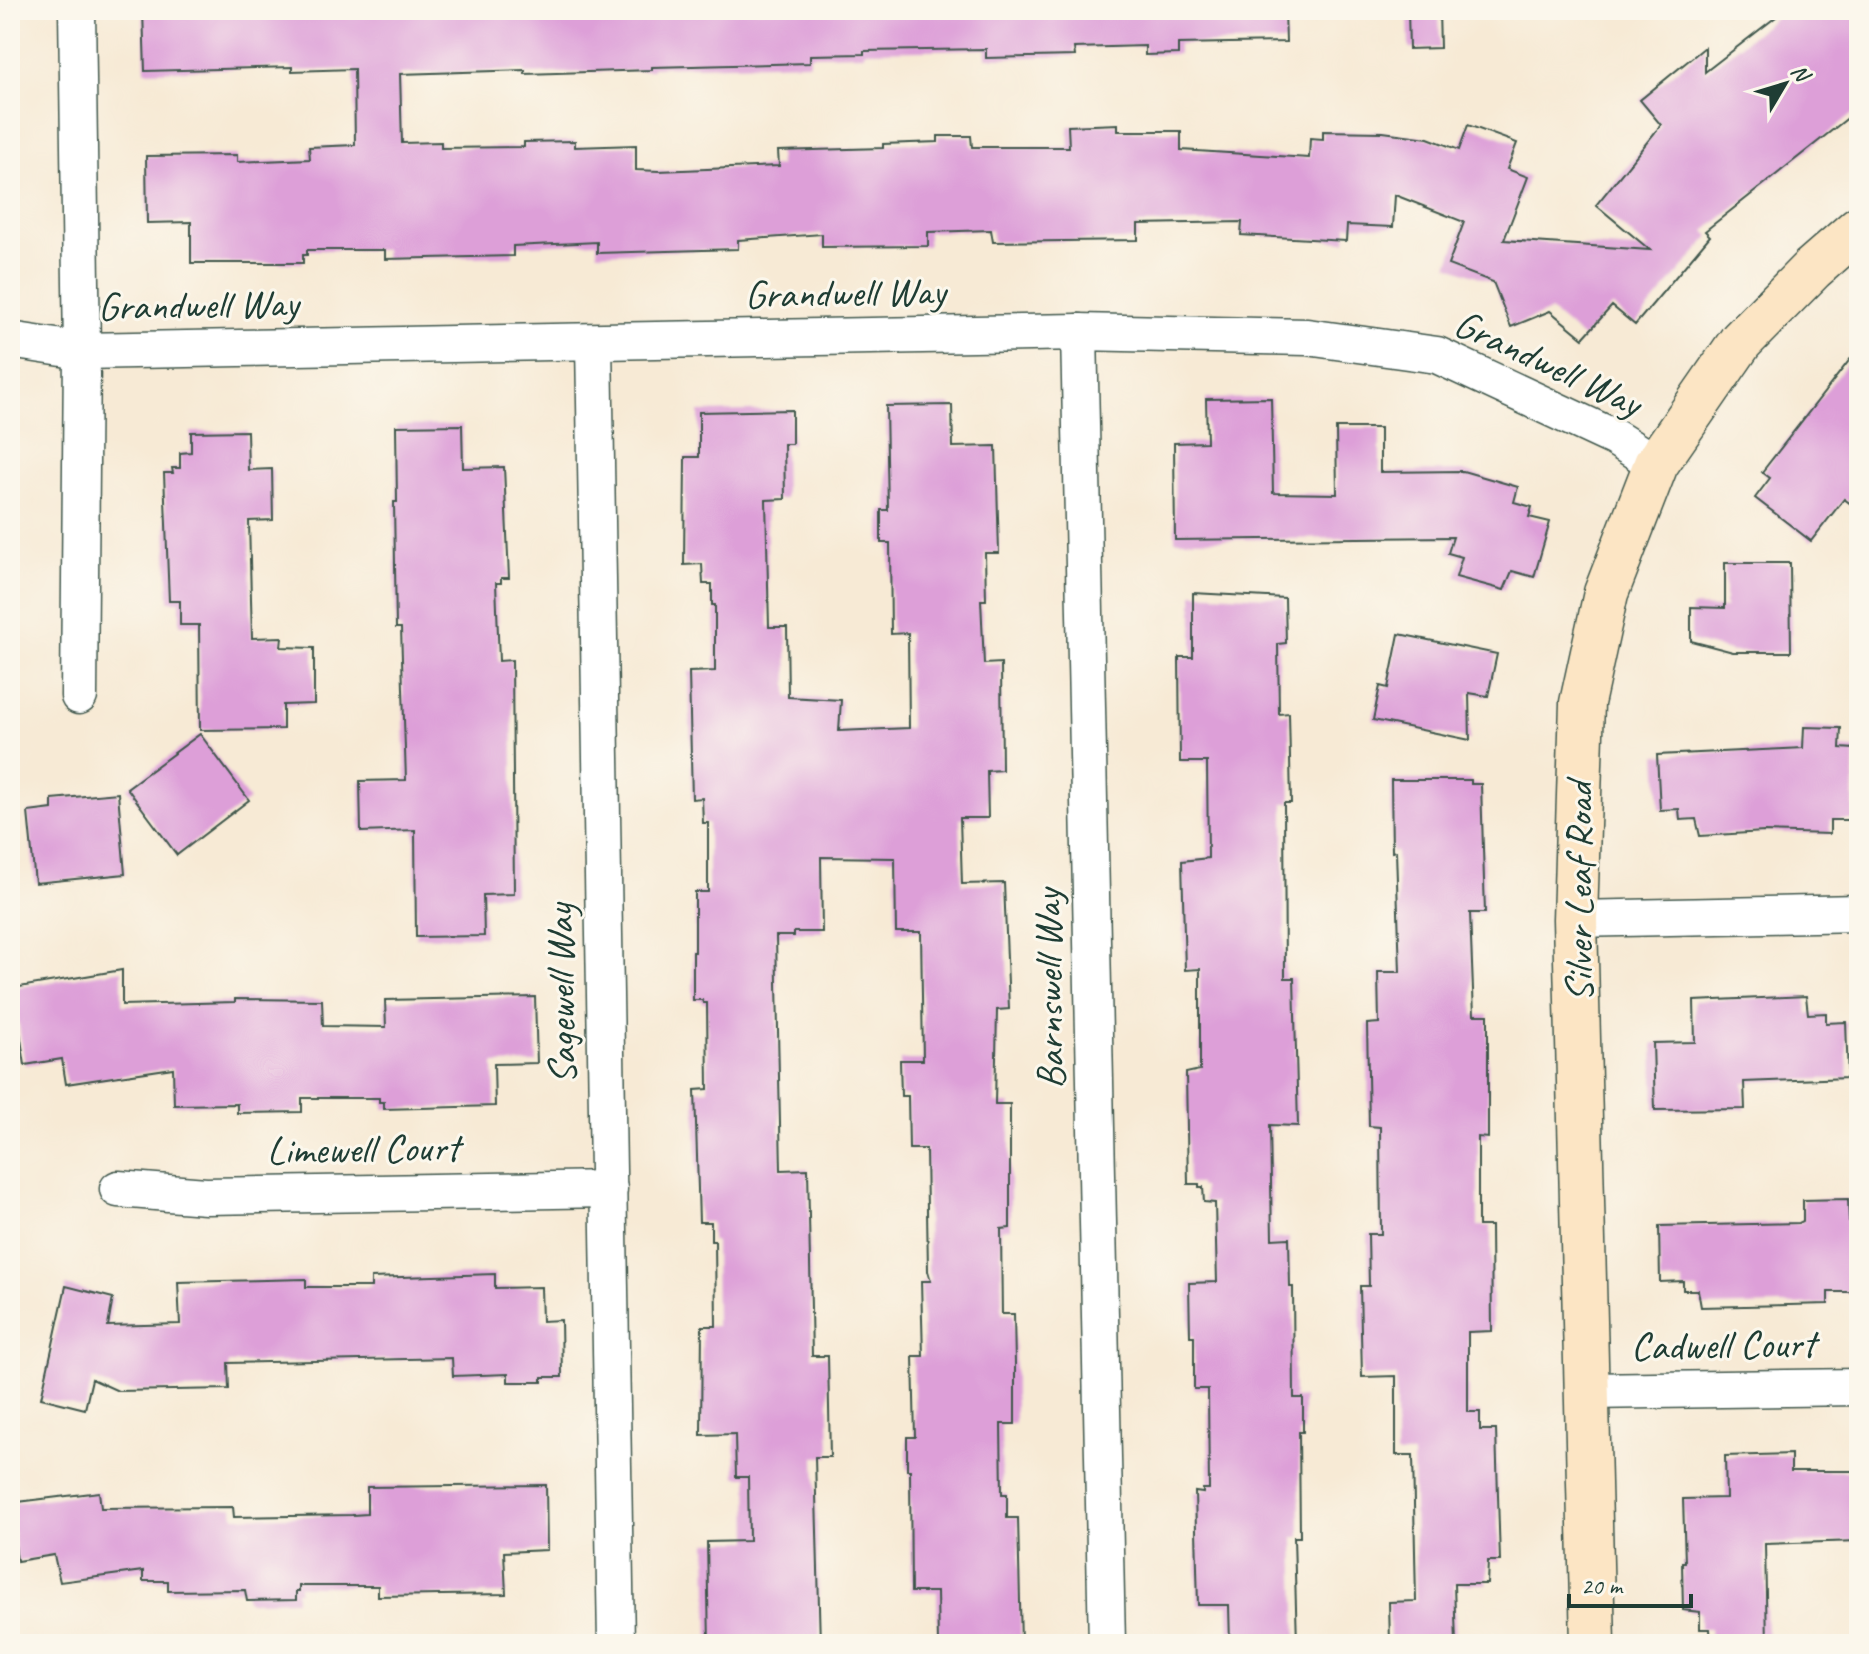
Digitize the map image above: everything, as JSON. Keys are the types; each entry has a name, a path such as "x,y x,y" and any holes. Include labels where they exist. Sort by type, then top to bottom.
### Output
{"street":[{"path":"77,10 82,351 79,696"},
{"name":"Silver Leaf Road","path":"1593,1644 1575,919 1582,703 1606,593 1656,464 1741,341 1812,269 1859,228"},
{"name":"Grandwell Way","path":"10,340 82,351 1079,332 1307,337 1437,355 1615,438 1656,464"},
{"name":"Barnswell Way","path":"1079,332 1107,1644"},
{"name":"Sagewell Way","path":"594,343 616,1644"},
{"path":"1575,919 1859,913"},
{"name":"Limewell Court","path":"118,1189 206,1196 609,1189"},
{"name":"Cadwell Court","path":"1588,1391 1859,1387"}],"building":[{"path":"143,10 1285,10 1286,42 1178,44 1178,54 1145,55 1145,46 1074,48 1075,56 986,58 986,49 864,51 864,54 810,55 810,63 525,74 525,70 400,74 402,143 441,142 441,148 524,147 524,142 575,141 575,147 636,145 636,170 659,171 779,166 778,151 883,148 883,144 938,142 938,136 971,136 972,147 1069,147 1068,126 1118,124 1118,131 1181,131 1181,150 1309,158 1310,138 1323,139 1323,131 1383,132 1428,138 1459,150 1468,125 1517,143 1507,169 1528,177 1504,240 1650,250 1596,205 1661,125 1640,100 1705,47 1705,72 1785,10 1859,10 1859,109 1705,231 1710,236 1635,325 1612,306 1583,338 1550,311 1511,327 1493,282 1448,265 1464,222 1395,195 1393,227 1347,225 1346,241 1241,235 1242,222 1138,224 1138,240 993,242 991,230 928,232 928,246 822,247 822,234 738,240 738,249 597,253 597,242 513,246 513,256 385,259 385,250 307,250 303,263 191,263 191,222 147,223 146,156 237,155 237,162 310,159 309,147 355,145 354,69 292,71 292,67 145,71"},
{"path":"1408,10 1439,10 1440,48 1409,49"},
{"path":"1859,348 1859,510 1844,499 1811,541 1755,498 1770,478 1762,472"},
{"path":"1271,398 1273,493 1337,494 1336,428 1380,428 1380,472 1463,471 1518,487 1514,502 1532,507 1529,517 1550,522 1534,577 1512,571 1504,590 1456,577 1462,557 1448,553 1453,537 1175,540 1174,443 1207,442 1206,399"},
{"path":"952,405 953,447 996,446 999,553 985,553 986,600 981,600 984,664 1001,663 1002,770 987,771 988,818 960,818 962,884 1004,883 1009,1009 997,1010 995,1104 1010,1104 1010,1228 1001,1229 1002,1314 1014,1314 1015,1424 1001,1424 1002,1494 1007,1494 1007,1518 1018,1518 1021,1644 938,1644 937,1592 911,1592 907,1437 915,1437 913,1356 923,1356 921,1281 931,1281 928,1271 926,1149 909,1149 908,1096 901,1096 900,1060 923,1060 921,932 896,932 895,858 821,857 822,932 794,932 794,936 776,936 781,1170 808,1169 812,1356 828,1356 830,1457 815,1457 820,1644 709,1644 707,1542 749,1541 748,1477 736,1477 735,1434 701,1435 702,1326 716,1326 715,1241 711,1241 711,1222 699,1222 695,1090 708,1089 707,1003 693,1000 693,952 695,892 708,892 708,823 703,823 702,798 692,799 689,672 715,671 715,605 712,605 712,584 703,584 702,564 684,565 685,457 699,457 699,412 792,410 792,444 784,444 785,499 766,500 769,627 787,627 788,697 841,700 839,731 909,728 908,633 891,634 890,543 881,543 881,510 888,510 886,406"},
{"path":"462,425 463,468 504,467 509,578 501,578 501,583 496,583 499,661 512,660 514,894 483,895 484,936 416,937 415,830 361,832 360,781 406,780 401,628 396,628 396,426"},
{"path":"247,431 248,470 272,469 273,520 249,521 252,638 282,637 281,647 314,648 314,704 283,705 283,729 200,730 199,625 180,625 180,601 169,601 164,473 173,473 172,468 180,468 180,453 191,452 191,432"},
{"path":"1725,563 1790,563 1791,652 1733,652 1691,641 1691,607 1725,608"},
{"path":"1193,593 1285,598 1286,643 1278,644 1279,714 1289,713 1291,803 1284,803 1285,978 1294,978 1298,1126 1270,1125 1272,1239 1289,1238 1290,1287 1293,1287 1294,1398 1303,1398 1303,1432 1299,1432 1300,1537 1294,1537 1297,1644 1230,1644 1229,1605 1198,1605 1195,1492 1203,1493 1203,1489 1209,1489 1208,1389 1194,1389 1194,1336 1190,1336 1189,1283 1217,1282 1215,1203 1204,1202 1203,1187 1199,1184 1188,1184 1186,1073 1200,1070 1200,969 1185,970 1182,861 1208,858 1207,762 1180,762 1179,657 1193,657"},
{"path":"1399,634 1497,654 1488,696 1469,693 1470,740 1373,720 1380,686 1388,688"},
{"path":"1804,727 1841,728 1840,748 1855,749 1853,820 1830,820 1830,834 1764,832 1700,836 1696,819 1680,820 1679,809 1660,810 1657,755 1803,748"},
{"path":"200,734 249,800 177,855 127,788"},
{"path":"1391,780 1471,780 1471,784 1481,784 1485,913 1470,913 1474,1015 1488,1015 1488,1138 1478,1137 1478,1226 1491,1226 1492,1331 1468,1332 1468,1412 1480,1412 1480,1430 1496,1430 1500,1561 1488,1561 1487,1584 1454,1584 1456,1644 1390,1644 1389,1602 1416,1601 1413,1455 1396,1455 1396,1376 1362,1377 1360,1286 1369,1286 1368,1234 1381,1234 1380,1127 1369,1126 1367,1024 1379,1023 1378,972 1400,972"},
{"path":"118,793 125,874 35,883 28,812 52,809 52,799"},
{"path":"122,970 122,1005 235,1002 235,999 322,1000 323,1026 386,1027 385,1000 535,997 537,1063 494,1064 495,1106 384,1109 384,1102 379,1102 379,1098 302,1098 302,1112 237,1113 237,1104 174,1105 173,1068 66,1084 62,1059 25,1065 13,988"},
{"path":"1806,996 1808,1014 1826,1013 1826,1023 1846,1022 1848,1078 1744,1082 1745,1109 1655,1110 1653,1043 1695,1042 1694,1001"},
{"path":"1848,1199 1849,1221 1852,1220 1853,1292 1828,1292 1828,1304 1701,1307 1698,1290 1683,1290 1683,1281 1660,1282 1659,1226 1799,1223 1803,1221 1803,1200"},
{"path":"495,1274 495,1288 541,1287 542,1321 561,1320 562,1377 542,1377 542,1382 508,1382 508,1374 453,1376 452,1358 228,1363 229,1389 118,1391 92,1379 85,1409 41,1398 66,1286 113,1298 108,1326 180,1324 178,1282 306,1279 306,1287 371,1287 371,1278"},
{"path":"1791,1454 1791,1471 1859,1471 1859,1541 1765,1544 1767,1644 1711,1644 1710,1629 1700,1629 1700,1612 1683,1610 1683,1499 1726,1498 1725,1456"},
{"path":"546,1485 547,1550 504,1552 506,1594 378,1596 378,1586 299,1586 296,1600 247,1601 245,1590 168,1591 168,1581 143,1581 143,1571 60,1582 54,1555 17,1561 10,1507 10,1503 99,1492 101,1508 233,1507 234,1517 352,1515 367,1514 367,1487"}]}
